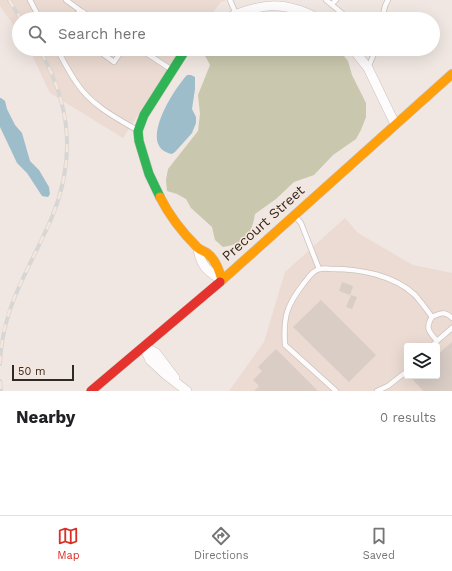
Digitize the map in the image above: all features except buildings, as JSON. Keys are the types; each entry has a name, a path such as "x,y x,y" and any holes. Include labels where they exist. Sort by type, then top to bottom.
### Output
{"main road":[{"path":"181,56 144,115 138,131 141,153 164,205 198,249 208,253 218,266 222,280"},
{"name":"Precourt Street","path":"91,391 222,280 452,74"}],"street":[{"path":"241,12 257,6 272,3 282,3 294,6 307,12"},
{"path":"359,56 368,68 395,124"},
{"path":"144,347 150,360 165,374 184,388"}],"lane":[{"path":"30,0 36,12"},
{"path":"66,0 81,11"},
{"path":"230,0 235,12"},
{"path":"326,0 341,12"},
{"path":"332,4 336,0"},
{"path":"384,12 388,0"},
{"path":"61,56 76,83 86,94 110,114 138,131"},
{"path":"106,56 114,62 118,56"},
{"path":"151,56 172,70"},
{"path":"368,68 373,56"},
{"path":"294,214 301,223 319,269"},
{"path":"336,391 285,345 286,317 293,297 312,273 319,269 345,269 392,280 414,295 432,317"},
{"path":"452,318 444,313 439,313 432,317 428,323 429,331 437,341 452,328"},
{"path":"377,391 388,386 404,373"}],"shaded area":[{"path":"0,0 226,0 220,3 213,12 12,12 12,23 0,6"},
{"path":"32,56 176,56 123,138 50,93"},
{"path":"205,56 344,56 348,61 352,75 366,103 366,117 356,139 333,155 314,175 294,182 276,199 255,214 252,227 242,241 223,247 215,240 212,227 191,208 186,199 167,191 166,180 168,169 198,131 200,114 198,95 210,65"},
{"path":"345,218 358,233 413,265 452,273 452,391 229,391 264,342 285,272"}],"water":[{"path":"187,75 195,77 192,109 196,117 196,123 192,133 172,154 162,149 157,141 157,130 167,104"},
{"path":"0,98 5,101 7,109 15,125 22,133 30,161 39,170 49,187 50,194 48,197 42,196 27,173 17,163 0,127"}],"railway":[{"path":"9,0 17,12"},
{"path":"0,364 6,323 12,305 18,288 52,217 60,195 65,174 67,152 64,111 58,90 43,56"},
{"path":"0,381 1,391"}],"traffic: fast":[{"path":"160,197 149,174 139,141 138,131 144,115 182,56"}],"traffic: slow":[{"path":"220,282 452,74"},
{"path":"160,197 172,217 187,236 198,248 207,253 213,259 222,280"}],"traffic: jam":[{"path":"91,391 220,282"}]}
